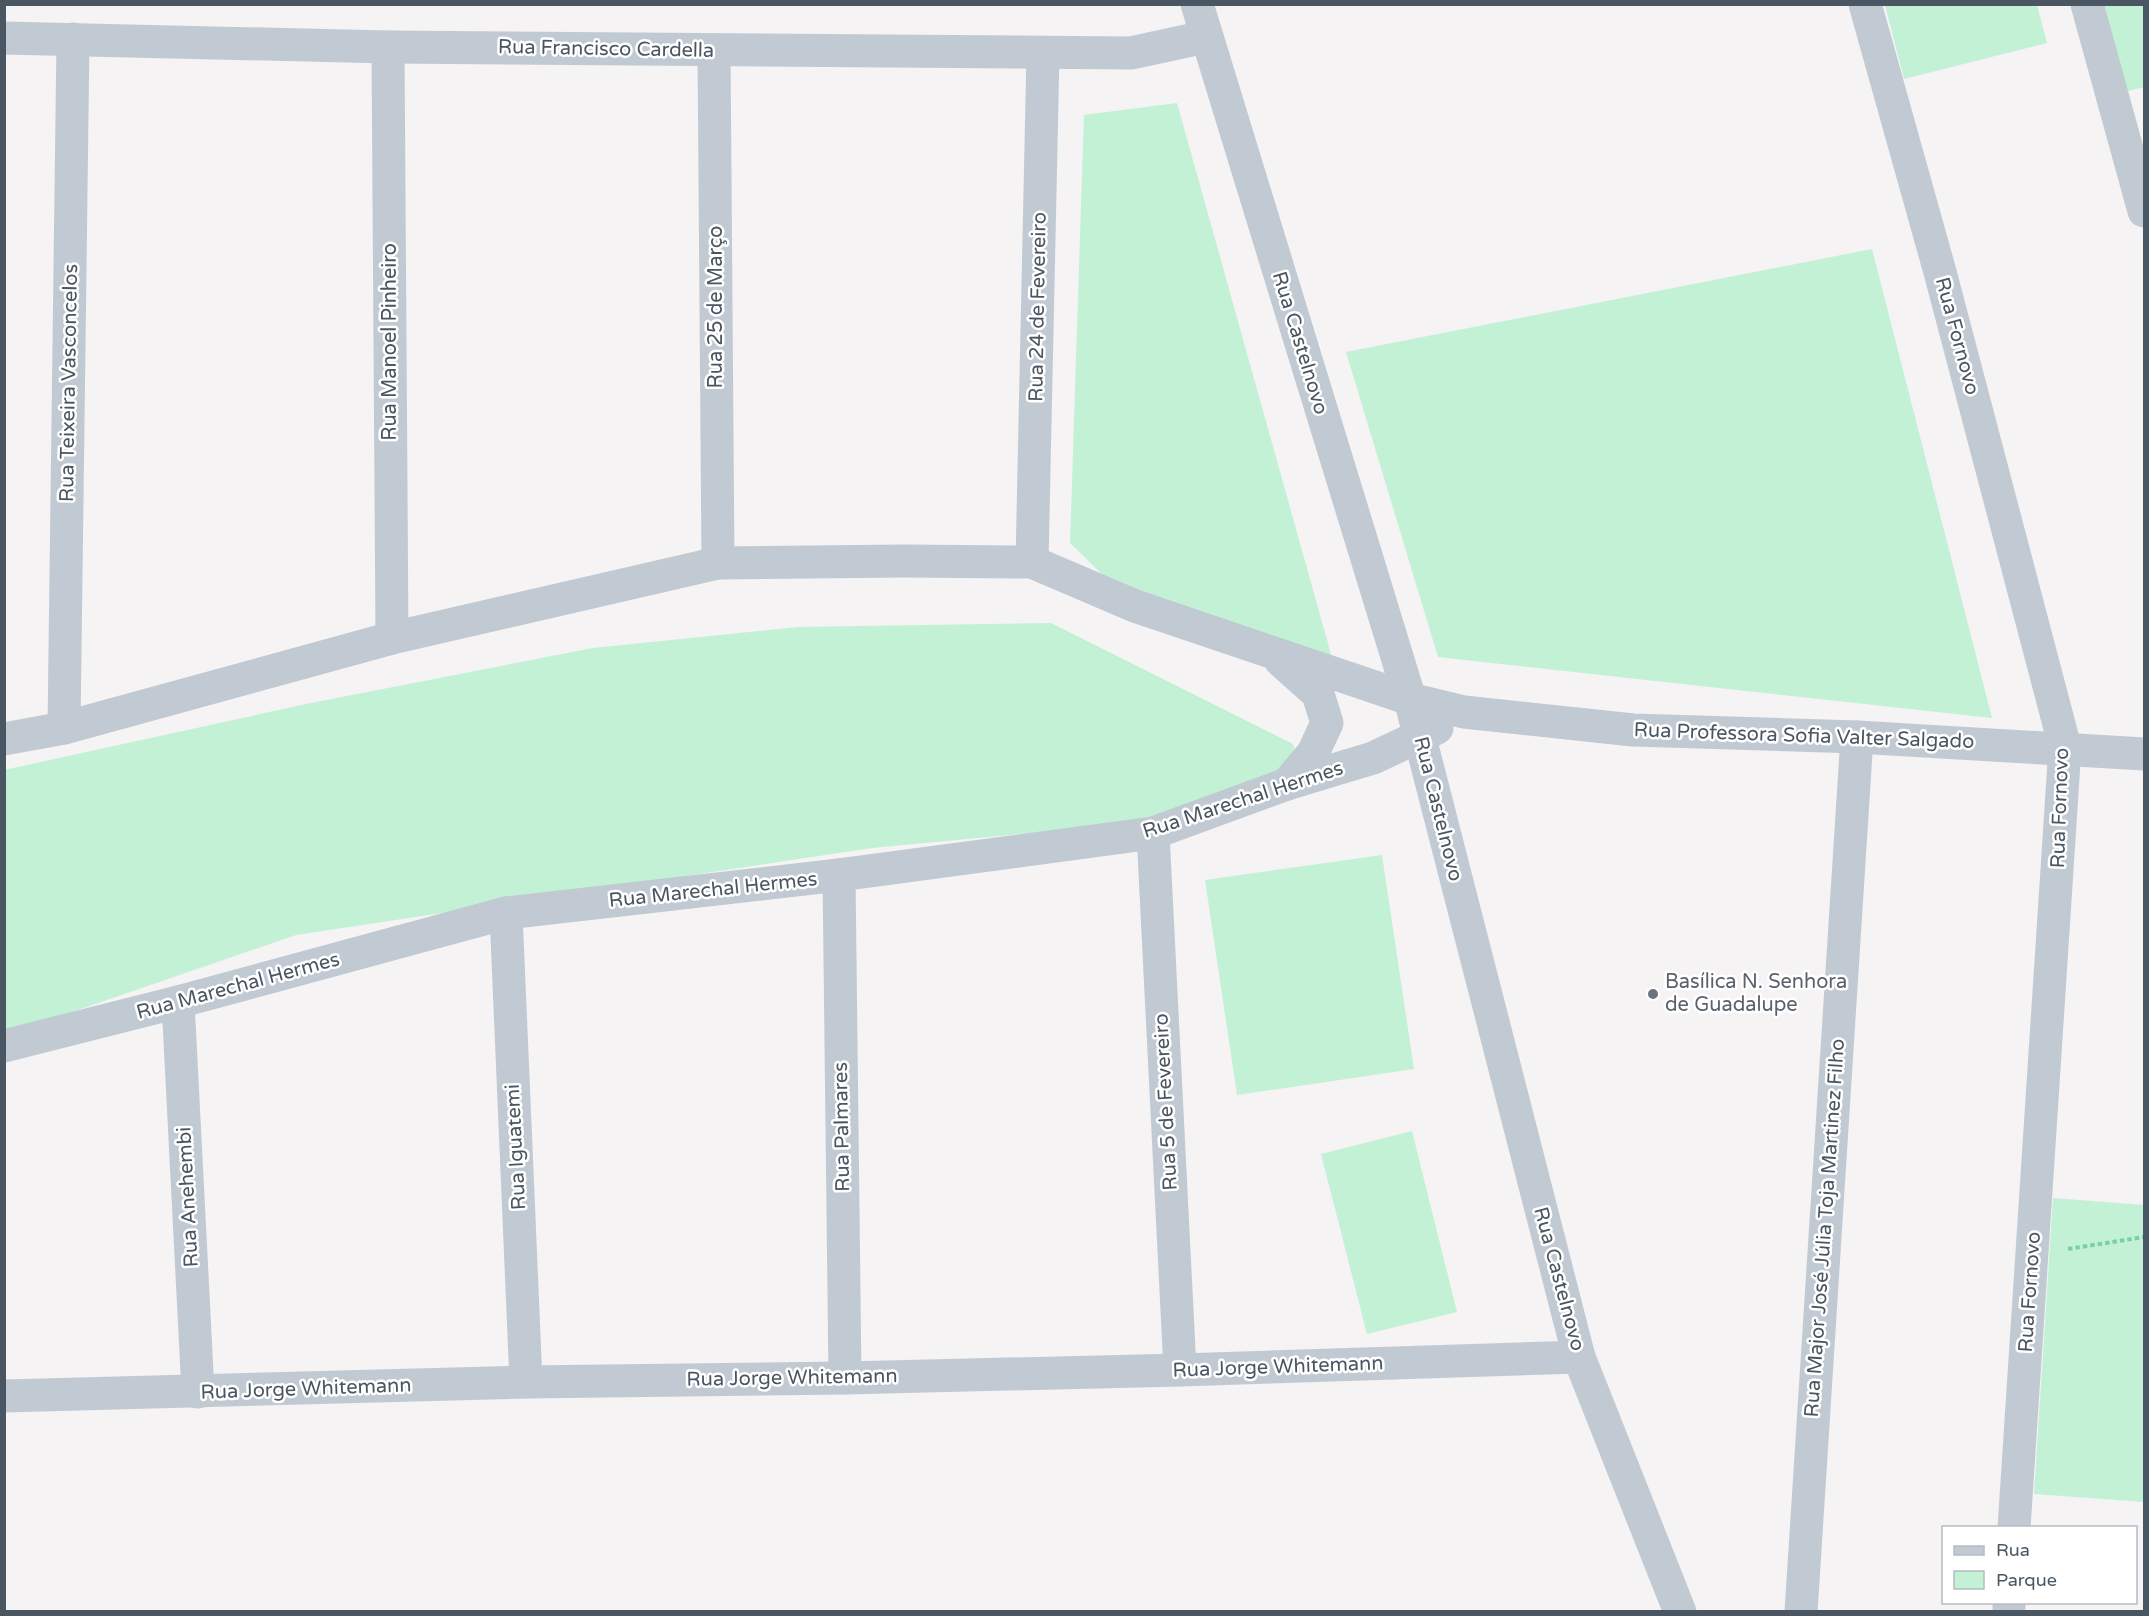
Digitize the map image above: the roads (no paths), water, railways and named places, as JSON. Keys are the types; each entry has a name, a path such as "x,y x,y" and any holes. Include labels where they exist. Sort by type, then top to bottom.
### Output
{"street":[{"name":"Rua Castelnovo","path":"1197,4 1205,37 1410,699 1579,1358 1680,1611"},
{"name":"Rua Fornovo","path":"1865,4 1940,272 2065,747 2014,1526"},
{"path":"2087,4 2145,211"},
{"name":"Rua Francisco Cardella","path":"4,38 388,47 1131,53 1205,37"},
{"name":"Rua Teixeira Vasconcelos","path":"64,728 73,39"},
{"name":"Rua Manoel Pinheiro","path":"388,47 392,638"},
{"name":"Rua 25 de Março","path":"714,50 718,563"},
{"name":"Rua 24 de Fevereiro","path":"1032,562 1043,53"},
{"path":"4,740 64,728 392,638 718,563 1032,562 1135,606 1268,649 1410,699"},
{"path":"1268,649 1318,694 1327,723 1313,753 1287,783"},
{"name":"Rua Professora Sofia Valter Salgado","path":"1410,699 1464,712 1633,730 1857,737 2065,747 2145,754"},
{"path":"1419,738 1464,712"},
{"name":"Rua Major José Júlia Toja Martinez Filho","path":"1801,1611 1857,737"},
{"name":"Rua Marechal Hermes","path":"4,1046 178,1002 506,913 839,875 1153,833 1287,783 1373,758 1419,738"},
{"name":"Rua 5 de Fevereiro","path":"1153,833 1180,1370"},
{"name":"Rua Palmares","path":"839,875 846,1378"},
{"name":"Rua Iguatemi","path":"506,913 526,1382"},
{"name":"Rua Anehembi","path":"178,1002 198,1392"},
{"name":"Rua Jorge Whitemann","path":"4,1396 526,1382 846,1378 1180,1370 1579,1358"}],"place":[{"name":"Basílica N. Senhora de Guadalupe","path":"1653,994"}]}
